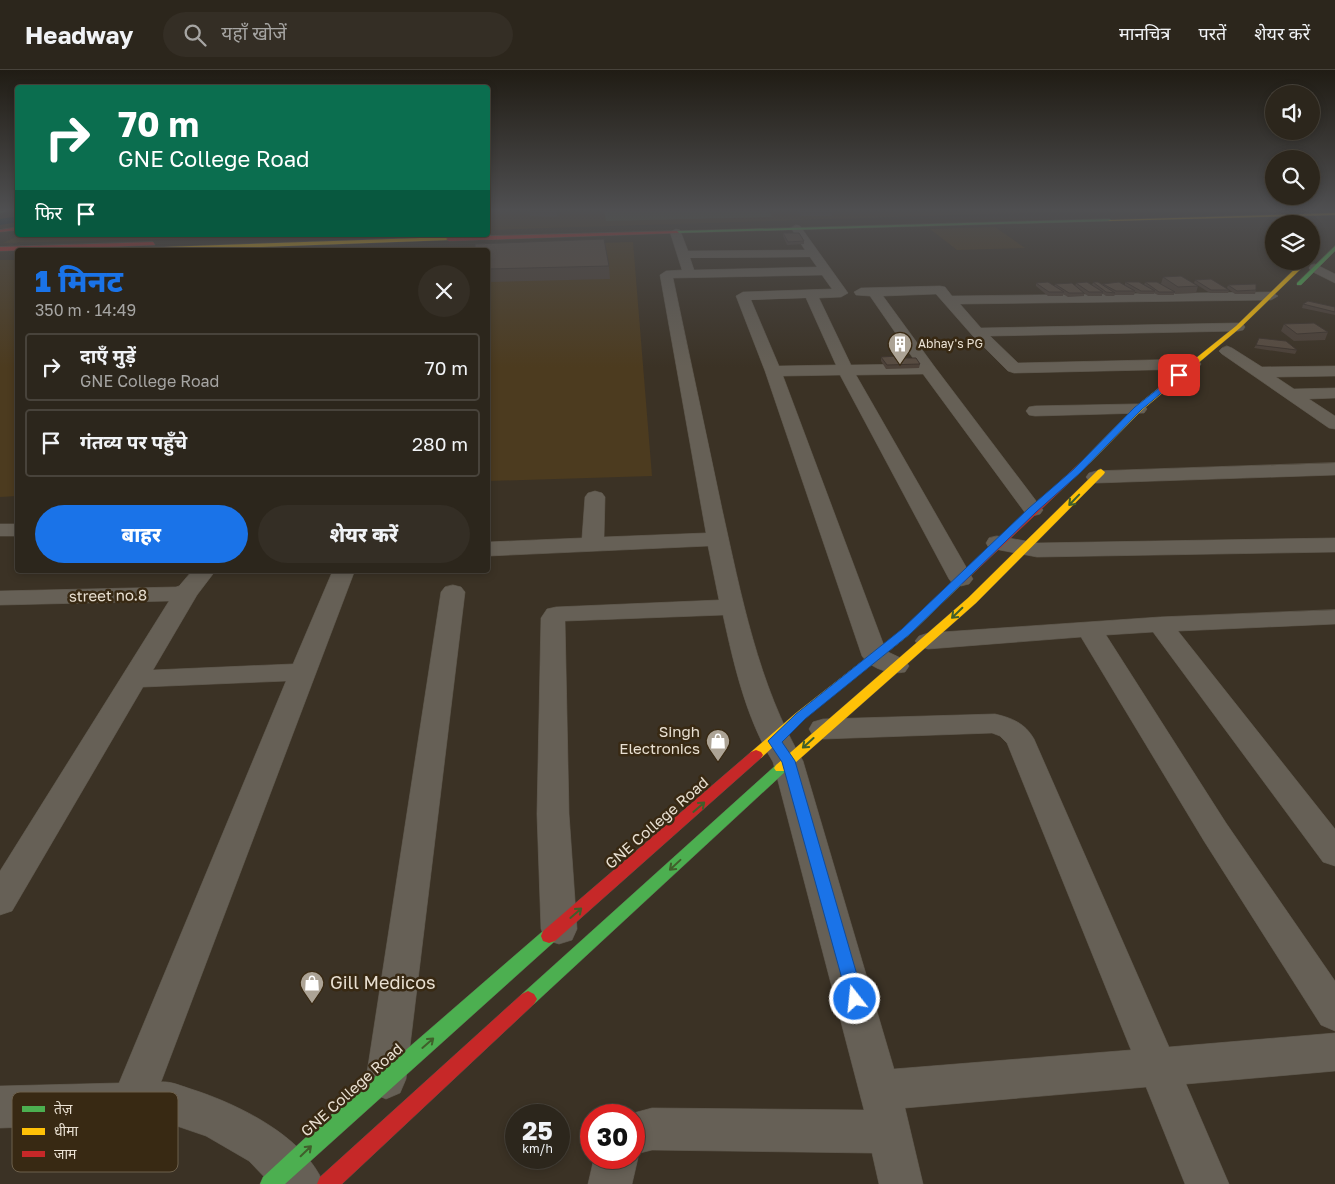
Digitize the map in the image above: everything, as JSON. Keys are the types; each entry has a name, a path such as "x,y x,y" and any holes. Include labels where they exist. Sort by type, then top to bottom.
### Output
{"main road":[{"name":"GNE College Road","path":"1224,354 1271,296 1302,270"},
{"name":"GNE College Road","path":"1288,296 1306,270"},
{"name":"GNE College Road","path":"327,1184 781,751 800,716 906,632 1033,510 1077,471 1138,408 1193,364 1239,334"},
{"name":"GNE College Road","path":"286,1179 386,1079 559,929 781,751 823,729 928,641 1103,470"}],"street":[{"path":"685,263 688,274"},
{"path":"820,263 841,293"},
{"path":"1320,268 1335,279"},
{"path":"826,272 666,275 731,607 764,716 781,751 880,1090 901,1184"},
{"path":"897,666 875,656 773,371 742,296 938,290 1014,368 1193,364"},
{"path":"874,292 928,369 1033,510"},
{"path":"810,294 846,370 961,579"},
{"path":"949,300 1271,296"},
{"path":"977,332 1239,334"},
{"path":"1224,354 1291,394 1335,424"},
{"path":"773,371 928,369"},
{"path":"1256,372 1335,371"},
{"path":"1291,394 1335,394"},
{"path":"1035,411 1138,408"},
{"path":"1103,470 1335,469"},
{"path":"593,545 595,497"},
{"path":"0,530 15,530"},
{"path":"490,549 718,539"},
{"path":"997,544 1024,549 1335,545"},
{"path":"0,901 187,592 203,573"},
{"path":"136,1092 343,573"},
{"name":"street no.8","path":"0,598 176,594 187,592"},
{"path":"386,1079 453,592"},
{"path":"559,929 553,814 553,618 556,614 731,607"},
{"path":"928,641 1160,624 1335,617"},
{"path":"1160,624 1335,853"},
{"path":"1089,629 1215,832 1335,1013"},
{"path":"134,679 304,672"},
{"path":"823,729 970,723 995,724 1010,729 1020,739 1207,1184"},
{"path":"880,1090 1335,1052"},
{"path":"178,1106 216,1118 264,1146 286,1179"},
{"path":"645,1131 652,1129 890,1132"},
{"path":"610,1184 613,1169"}],"shaded area":[{"path":"0,263 15,263 15,496 0,497"},
{"path":"490,263 635,263 652,476 490,481"}],"building":[{"path":"490,263 608,263 609,266 490,269"},
{"path":"1181,276 1198,286 1178,287 1163,277"},
{"path":"1211,279 1229,290 1211,290 1195,280"},
{"path":"1048,282 1064,292 1049,292 1036,283"},
{"path":"1087,282 1103,292 1089,292 1076,283"},
{"path":"1093,282 1098,282 1115,293 1106,292"},
{"path":"1119,282 1135,291 1116,291 1103,284"},
{"path":"1125,282 1139,282 1155,291 1141,291"},
{"path":"1145,282 1157,282 1175,292 1159,292"},
{"path":"1072,283 1084,293 1069,293 1055,284"},
{"path":"1256,284 1256,290 1237,291 1228,285"},
{"path":"1308,301 1335,307 1335,312 1303,304"},
{"path":"1314,323 1328,332 1297,334 1284,324"},
{"path":"1259,338 1286,341 1297,350 1256,345"},
{"path":"898,356 900,358 916,358 920,364 887,365 881,357"}],"traffic: fast":[{"path":"1299,284 1320,263"},
{"path":"528,999 781,768"},
{"path":"270,1184 549,936"}],"traffic: slow":[{"path":"1086,462 1138,409 1238,327 1297,270"},
{"path":"781,768 994,580 1101,472"},
{"path":"756,755 800,716 906,632 958,582"}],"traffic: jam":[{"path":"958,582 1086,462"},
{"path":"549,936 756,755"},
{"path":"327,1184 528,999"}],"place":[{"name":"Abhay's PG","path":"900,365"},
{"name":"Singh Electronics","path":"718,762"},
{"name":"Gill Medicos","path":"312,1004"}],"route":[{"path":"855,999 788,761 774,741 800,716 906,632 1033,510 1077,471 1138,408 1179,375"}]}
